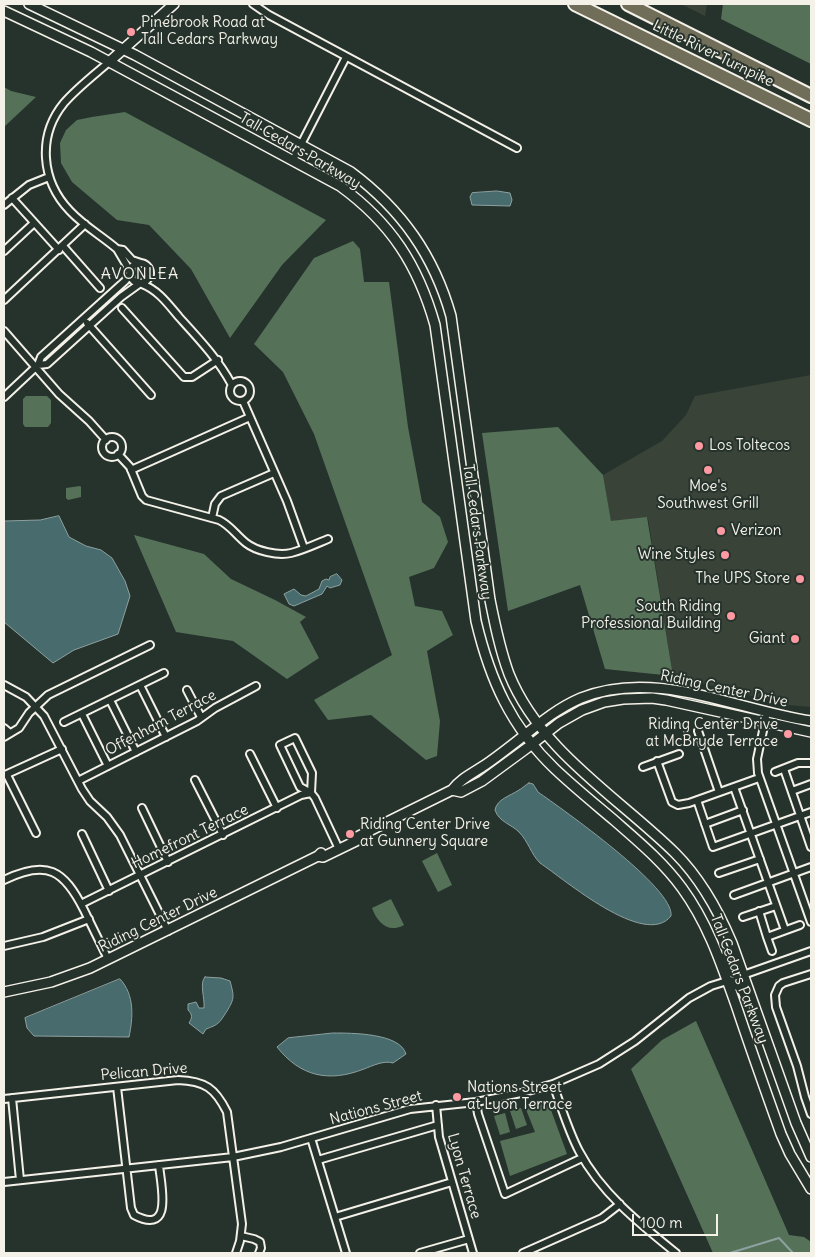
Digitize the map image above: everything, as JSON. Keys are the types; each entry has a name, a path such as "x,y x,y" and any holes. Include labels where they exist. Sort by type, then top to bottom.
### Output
{"highway":[{"name":"Little River Turnpike","path":"575,4 811,120"},
{"name":"Little River Turnpike","path":"628,4 811,96"}],"main road":[{"name":"Tall Cedars Parkway","path":"29,4 124,49 351,172 379,195 400,216 420,243 439,282 451,316 486,576 496,633 510,675 539,724 563,753 650,829 687,865 707,893 723,922 796,1123 811,1156"},
{"path":"109,62 174,4"},
{"name":"Tall Cedars Parkway","path":"4,11 109,62 340,186 356,197 378,218 404,252 423,287 435,325 468,570 478,629 494,681 508,710 532,745 556,770 668,869 695,907 710,935 781,1134 790,1154 811,1189"},
{"name":"Riding Center Drive","path":"4,992 71,976 168,931 354,836 359,836 452,790 458,782 490,762 539,724 580,699 594,694 624,688 649,687 669,689 811,721"},
{"name":"Riding Center Drive","path":"452,790 462,792 532,745 559,723 582,710 608,702 637,698 666,700 811,732"},
{"name":"Riding Center Drive","path":"318,856 323,857 346,846 356,841 359,836"},
{"path":"710,935 717,940 729,967 735,973 743,975"},
{"path":"727,981 733,982 743,990 752,1012 758,1018"}],"street":[{"path":"253,4 269,15 517,148"},
{"path":"293,160 346,57"},
{"path":"109,62 68,98 55,116 48,134 46,146 49,177 61,201 70,212 117,249 122,250 132,260 149,267 155,290"},
{"path":"4,205 28,185 49,177"},
{"path":"12,198 34,223 100,288"},
{"path":"4,251 34,223"},
{"path":"4,300 85,224"},
{"path":"117,249 133,281 155,290 218,360 232,385"},
{"path":"4,397 37,366 41,357 125,281 133,266 142,263"},
{"path":"37,366 46,364 121,297 148,281 151,275"},
{"path":"122,308 184,377 188,378 197,374 218,360"},
{"path":"83,318 151,395"},
{"path":"4,332 106,440"},
{"path":"240,381 248,385 250,394 243,401 236,400 231,396 230,390 232,385 240,381"},
{"path":"243,401 304,548"},
{"path":"131,470 250,418"},
{"path":"114,437 120,442 122,447 118,454 111,457 104,452 103,444 106,440 114,437"},
{"path":"118,454 131,470 140,493 146,500 227,524 246,543 254,548 285,553 328,539"},
{"path":"212,518 215,504 221,496 274,473"},
{"path":"4,728 7,735 20,728 27,715 50,694 150,645"},
{"path":"64,722 164,673"},
{"path":"4,685 26,697 36,706 48,722 90,801 116,828 168,931"},
{"path":"140,685 166,737"},
{"name":"Offenham Terrace","path":"78,781 197,721 215,708 256,686"},
{"path":"187,690 201,717"},
{"path":"110,700 136,752"},
{"path":"767,712 757,759 757,769 811,922"},
{"path":"82,714 108,766"},
{"path":"698,731 719,792"},
{"path":"311,793 312,773 295,738 280,745 300,787 311,793 315,798 338,845"},
{"path":"36,834 5,775 62,749"},
{"path":"250,754 277,808"},
{"path":"642,767 679,754"},
{"path":"657,762 673,803 680,805 759,778"},
{"path":"775,772 803,762 811,763"},
{"path":"784,769 811,842"},
{"path":"196,780 223,835"},
{"path":"792,790 811,784"},
{"path":"734,787 785,930"},
{"name":"Homefront Terrace","path":"81,904 301,795 311,793"},
{"path":"697,800 713,847 811,812"},
{"path":"142,808 168,862"},
{"path":"705,824 743,810"},
{"path":"82,834 109,891"},
{"path":"720,873 760,859"},
{"path":"734,895 811,867"},
{"path":"4,880 30,870 48,871 64,878 74,890 108,959"},
{"path":"743,917 776,906"},
{"path":"759,911 772,950"},
{"path":"4,946 43,937 89,919"},
{"path":"767,936 800,925"},
{"path":"743,975 811,951"},
{"path":"811,974 779,986 774,995 776,1007 797,1066 811,1114"},
{"name":"Nations Street","path":"4,1182 233,1157 268,1151 410,1109 476,1102 521,1093 553,1084 577,1074 617,1053 650,1030 689,998 711,986 727,981"},
{"name":"Pelican Drive","path":"4,1099 178,1080 196,1080 208,1086 221,1099 227,1112 242,1224 238,1253"},
{"path":"553,1084 572,1137 582,1158 595,1176 635,1220 676,1253"},
{"path":"117,1086 131,1208 134,1215 149,1220 156,1218 162,1213 159,1165"},
{"path":"12,1098 20,1180"},
{"path":"476,1102 478,1114 504,1194 582,1158"},
{"name":"Lyon Terrace","path":"436,1105 440,1143 473,1253"},
{"path":"318,1160 438,1125"},
{"path":"311,1138 346,1253"},
{"path":"335,1217 452,1182"},
{"path":"523,1253 602,1218 620,1204"},
{"path":"241,1236 260,1242 261,1248 259,1253"},
{"path":"420,1253 469,1239"}],"shaded area":[{"path":"681,4 707,4 705,16"},
{"path":"811,375 811,707 789,705 673,676 648,518 611,522 603,475 662,441 686,415 695,396"}],"green space":[{"path":"723,4 811,4 811,64 721,19"},
{"path":"4,87 11,91 36,97 4,127"},
{"path":"125,112 326,220 282,265 230,338 191,269 149,225 117,220 72,182 61,163 60,143 66,130 77,120"},
{"path":"353,241 360,249 364,282 389,282 408,427 422,502 440,517 448,542 434,568 409,577 415,606 442,611 453,635 427,651 440,721 437,756 426,760 371,715 328,720 314,700 392,655 314,434 283,372 254,344 314,258"},
{"path":"26,396 47,396 51,400 51,423 48,427 25,427 23,424 23,399"},
{"path":"558,427 603,475 611,521 647,517 673,676 605,669 580,585 508,611 482,433"},
{"path":"80,486 81,497 68,500 66,498 66,488"},
{"path":"134,535 204,554 231,579 306,617 300,622 319,658 287,679 233,641 176,632"},
{"path":"437,853 452,885 438,892 422,861"},
{"path":"391,899 404,925 393,928 380,922 372,908"},
{"path":"696,1021 789,1235 804,1237 811,1242 811,1253 713,1253 631,1069 662,1040"},
{"path":"547,1099 567,1154 510,1176 500,1141 535,1132 525,1107"},
{"path":"521,1108 527,1125 516,1129 510,1111"},
{"path":"505,1113 510,1132 500,1135 494,1116"}],"water":[{"path":"497,191 510,193 512,200 510,206 472,205 470,197 472,193"},
{"path":"59,516 69,537 86,546 101,550 112,558 125,581 130,596 118,634 74,650 53,663 4,622 4,522 40,520"},
{"path":"337,574 342,580 340,585 330,588 327,586 322,594 294,606 289,604 284,594 294,589 301,595 306,596 319,589 322,581 329,580 330,577"},
{"path":"529,783 533,784 538,792 592,831 637,869 655,887 667,903 671,916 659,924 643,924 624,918 585,896 540,863 522,836 516,829 499,817 495,810 501,800"},
{"path":"205,977 221,978 230,981 233,1000 221,1021 206,1029 203,1034 189,1023 192,1016 188,1010 188,1004 196,1002 199,1008 204,1008 202,987"},
{"path":"120,979 128,992 132,1007 129,1037 34,1036 27,1028 25,1018"},
{"path":"333,1033 363,1034 385,1038 402,1047 406,1054 393,1063 382,1063 338,1076 327,1076 316,1074 295,1065 277,1047 288,1038"}],"waterway":[{"path":"730,1253 779,1238 793,1253"}],"place":[{"name":"Pinebrook Road at Tall Cedars Parkway","path":"131,32"},
{"name":"Los Toltecos","path":"699,446"},
{"name":"Moe's Southwest Grill","path":"708,470"},
{"name":"Verizon","path":"721,531"},
{"name":"Wine Styles","path":"725,555"},
{"name":"The UPS Store","path":"800,579"},
{"name":"South Riding Professional Building","path":"731,616"},
{"name":"Giant","path":"795,639"},
{"name":"Riding Center Drive at McBryde Terrace","path":"788,734"},
{"name":"Riding Center Drive at Gunnery Square","path":"350,834"},
{"name":"Nations Street at Lyon Terrace","path":"457,1097"}],"district":[{"name":"AVONLEA","path":"140,274"}]}
